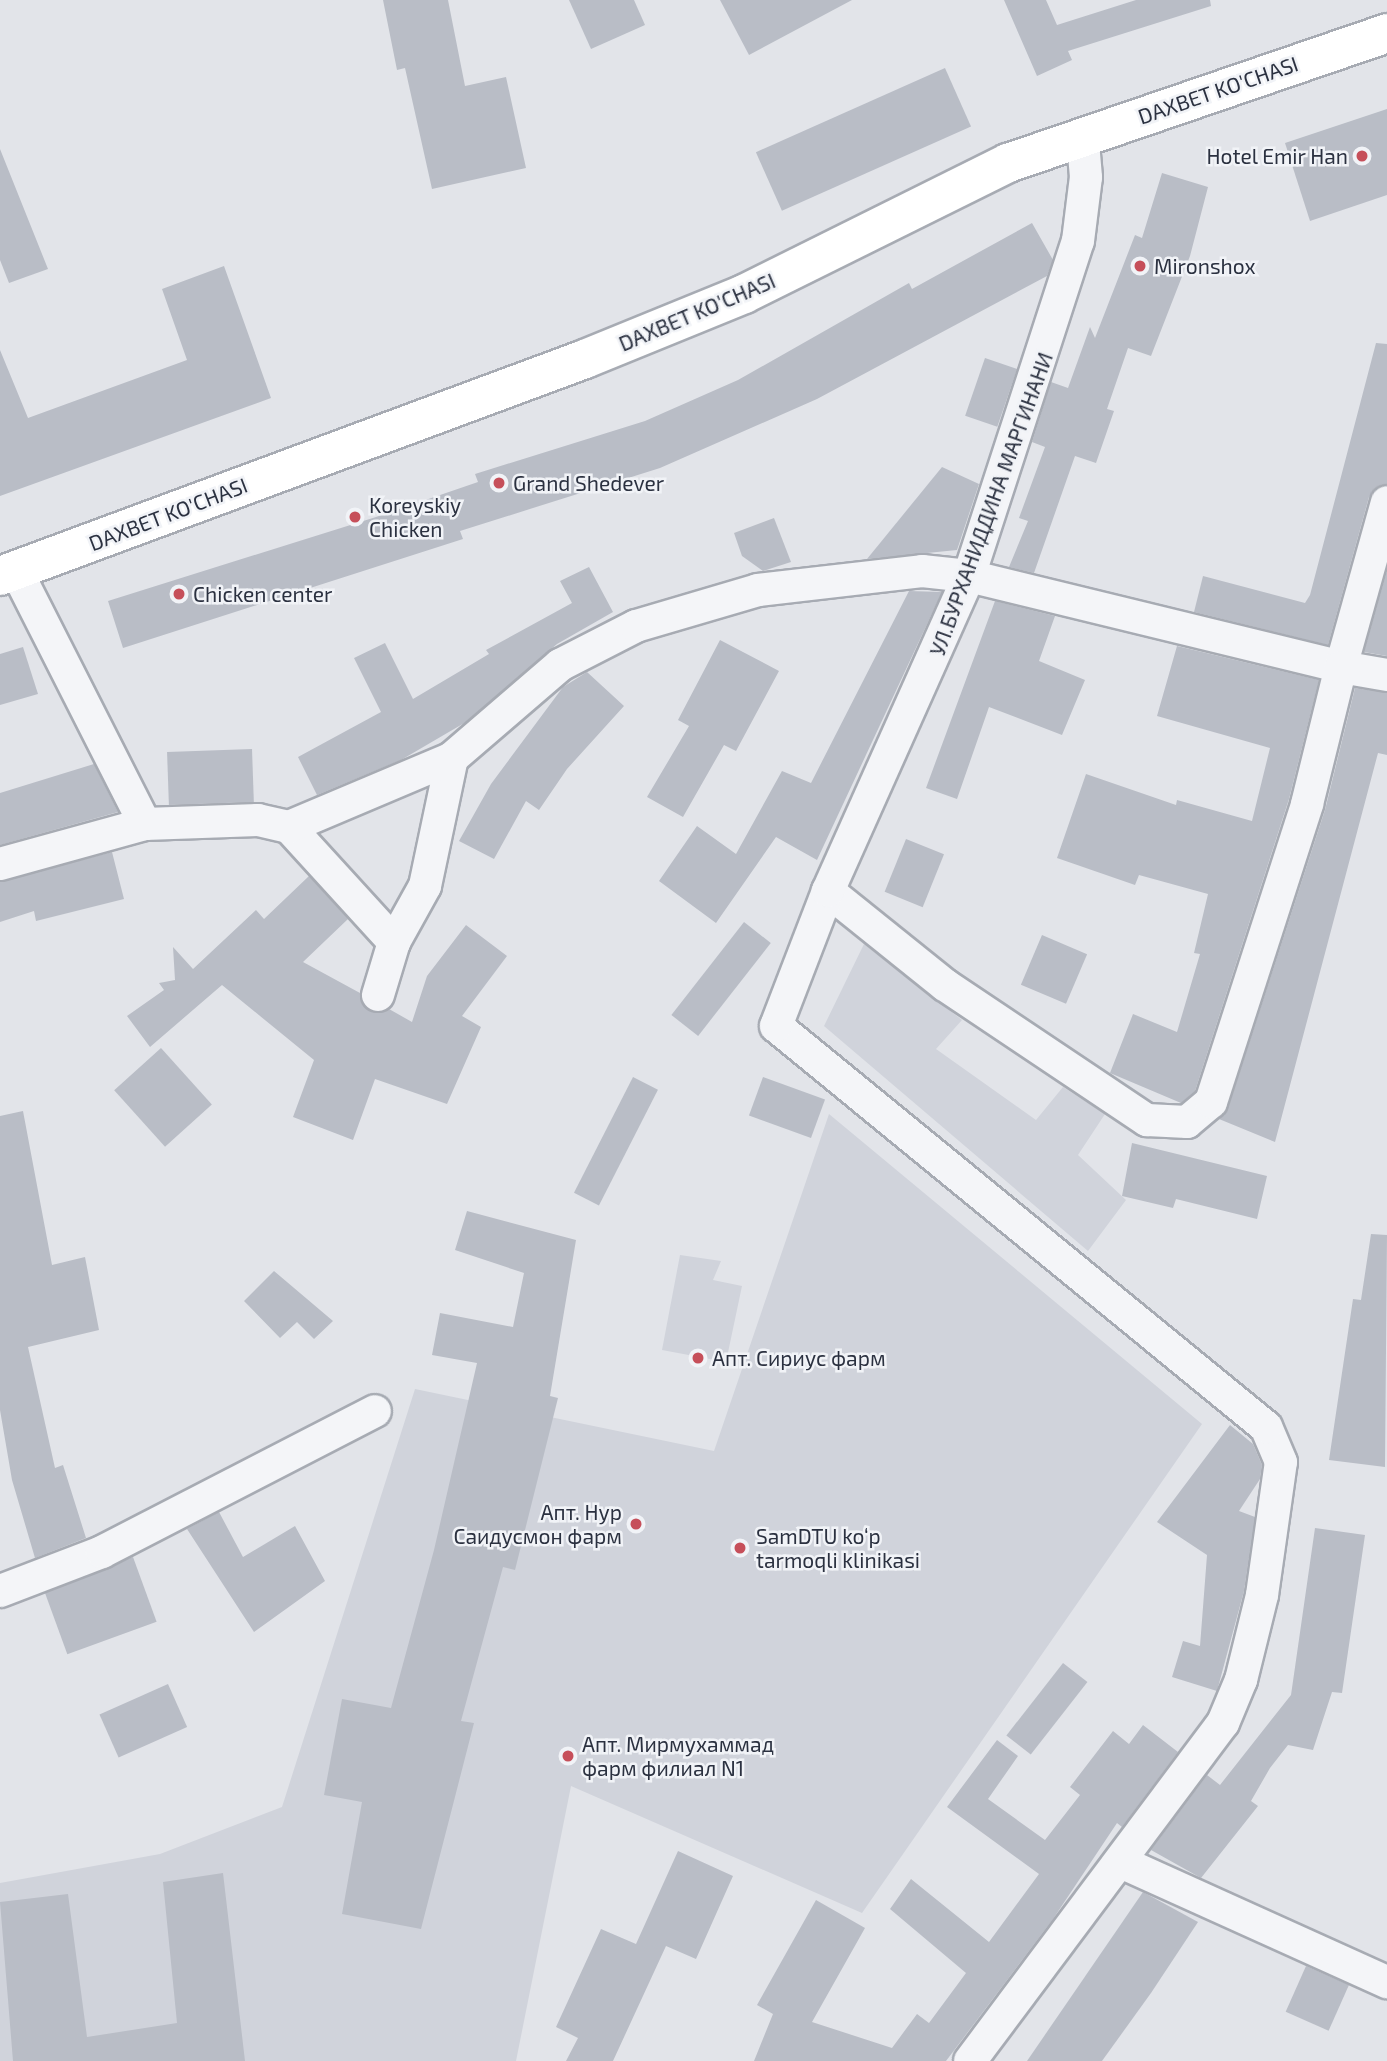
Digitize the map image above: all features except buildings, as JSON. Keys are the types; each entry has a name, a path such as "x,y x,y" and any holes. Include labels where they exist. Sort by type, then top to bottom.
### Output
{"main road":[{"name":"DAXBET KO'CHASI","path":"8,573 585,359 744,294 1008,163 1083,140 1177,102 1387,33"}],"street":[{"name":"УЛ.БУРХАНИДДИНА МАРГИНАНИ","path":"1083,140 1086,177 1078,241 969,576 828,891 776,1026 1266,1427 1276,1443 1281,1462 1262,1595 1241,1680 1223,1723 1123,1863"},
{"path":"828,891 945,985 1147,1120 1186,1122 1211,1102 1307,804 1341,667 1387,502"},
{"path":"289,827 452,758 561,665 636,626 758,590 922,571 969,576 1341,667 1387,675"},
{"path":"8,573 145,824"},
{"path":"378,995 394,942 425,886 452,758"},
{"path":"0,864 145,824 258,820 289,827 394,942"},
{"path":"0,1591 102,1552 375,1411"},
{"path":"974,2059 1123,1863 1387,1982"}],"shaded area":[{"path":"864,944 962,1020 936,1049 1036,1120 1063,1087 1105,1114 1078,1155 1126,1200 1088,1251 824,1026"},
{"name":"SamDTU ko‘p tarmoqli klinikasi","path":"829,1114 1202,1424 862,1913 571,1786 516,2061 0,2061 0,1883 160,1854 282,1807 415,1389 714,1451"},
{"path":"680,1255 721,1261 713,1280 742,1286 726,1362 662,1350"}],"place":[{"name":"Hotel Emir Han","path":"1362,156"},
{"name":"Mironshox","path":"1140,266"},
{"name":"Grand Shedever","path":"499,483"},
{"name":"Koreyskiy Chicken","path":"355,517"},
{"name":"Chicken center","path":"179,594"},
{"name":"Апт. Сириус фарм","path":"698,1358"},
{"name":"Апт. Нур Саидусмон фарм","path":"636,1524"},
{"name":"SamDTU ko‘p tarmoqli klinikasi","path":"740,1548"},
{"name":"Апт. Мирмухаммад фарм филиал N1","path":"568,1756"}]}
